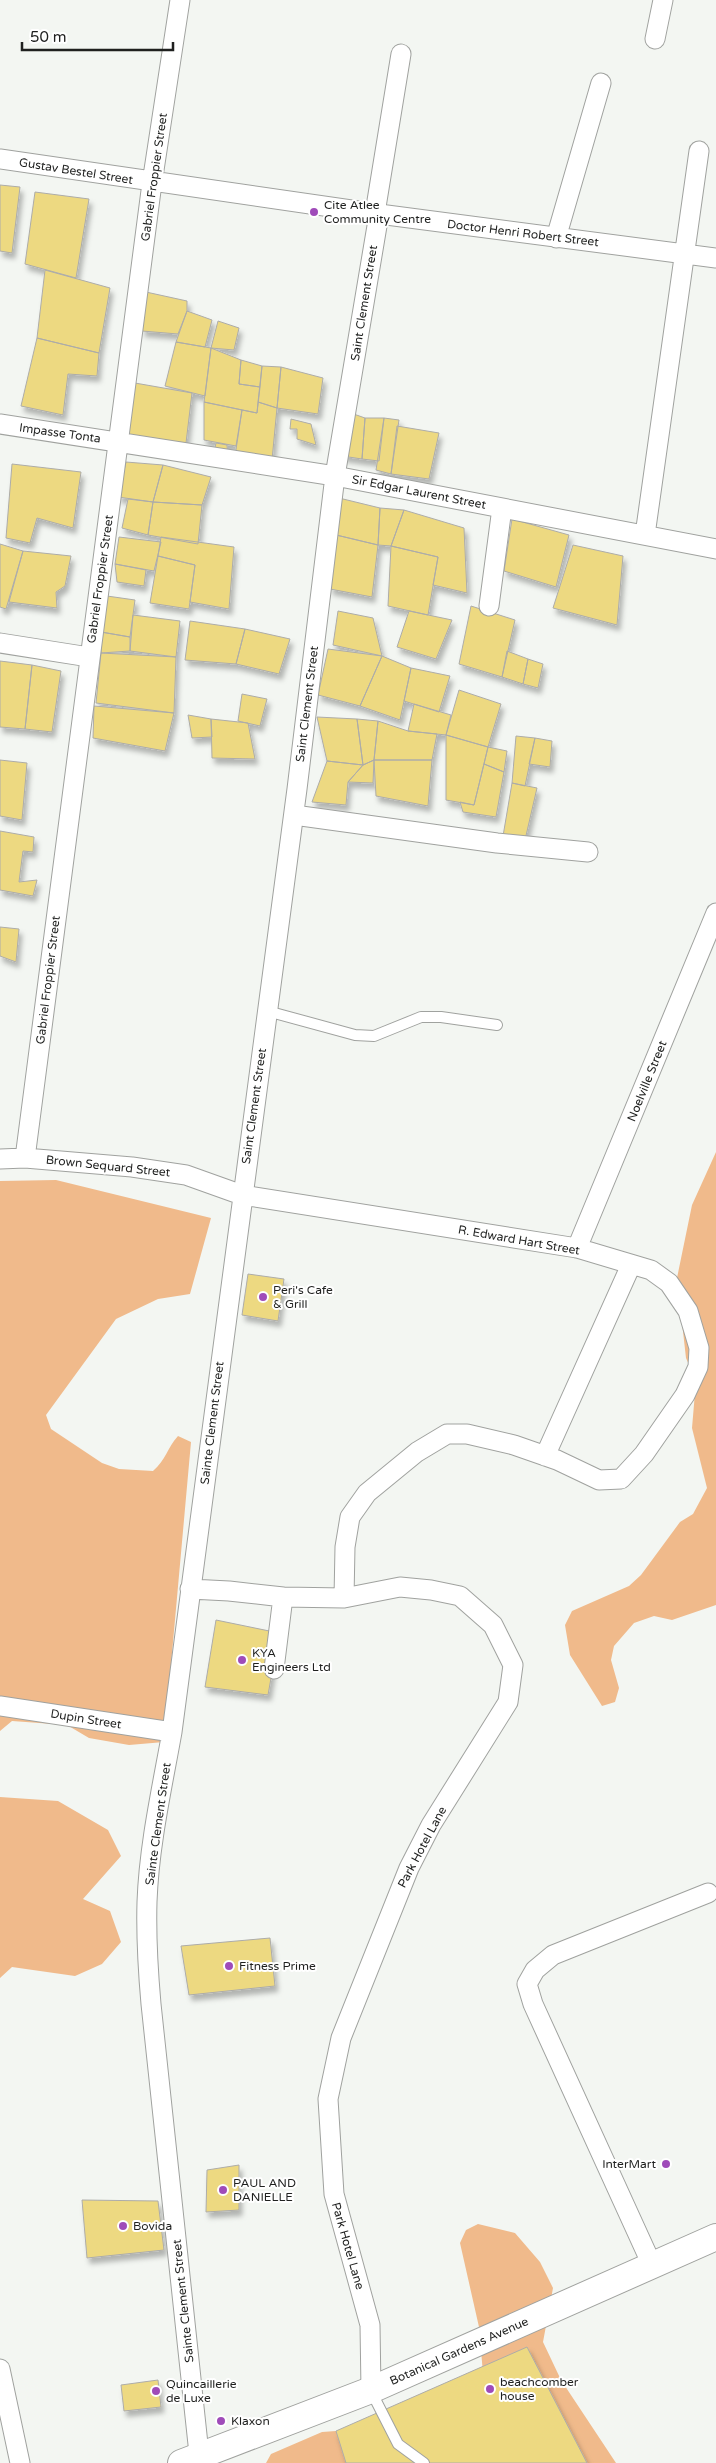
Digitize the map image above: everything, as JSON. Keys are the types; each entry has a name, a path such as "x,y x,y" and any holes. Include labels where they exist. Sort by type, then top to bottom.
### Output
{"street":[{"name":"Gabriel Froppier Street","path":"25,1158 89,658 120,442 152,183 180,0"},
{"path":"655,38 663,0"},
{"name":"Saint Clement Street","path":"242,1195 294,815 335,476 401,54"},
{"path":"556,238 600,83"},
{"path":"645,536 699,151"},
{"name":"Gustav Bestel Street","path":"0,160 152,183"},
{"name":"Doctor Henri Robert Street","path":"152,183 556,238 684,252 716,258"},
{"name":"Impasse Tonta","path":"0,424 120,442"},
{"name":"Sir Edgar Laurent Street","path":"120,442 335,476 716,549"},
{"path":"489,606 502,508"},
{"path":"0,643 89,658"},
{"path":"294,815 497,843 588,852"},
{"name":"Noelville Street","path":"577,1248 716,913"},
{"name":"Brown Sequard Street","path":"0,1159 25,1158 132,1167 186,1175 242,1195"},
{"name":"R. Edward Hart Street","path":"242,1195 577,1248 651,1270 669,1283 688,1311 699,1348 698,1367 685,1395 644,1454 621,1480 599,1480 545,1456"},
{"name":"Sainte Clement Street","path":"193,2460 147,1953 150,1861 172,1732 242,1195"},
{"path":"344,1598 344,1547 350,1517 367,1493 417,1452 447,1434 467,1434 514,1444 545,1456 631,1265"},
{"name":"Park Hotel Lane","path":"190,1589 229,1590 283,1598 344,1598 400,1588 431,1590 460,1596 493,1625 513,1666 508,1702 431,1825 409,1868 341,2038 328,2098 334,2194 370,2324 371,2390"},
{"path":"274,1670 283,1598"},
{"name":"Dupin Street","path":"0,1706 172,1732"},
{"path":"652,2265 533,2004 527,1984 536,1970 553,1956 708,1894"},
{"name":"Botanical Gardens Avenue","path":"193,2460 371,2390 716,2237"},
{"path":"0,2369 20,2463"}],"lane":[{"path":"267,1011 355,1035 374,1036 421,1017 441,1017 497,1025"},
{"path":"371,2390 398,2444 424,2463"}],"shaded area":[{"path":"716,1152 716,1605 672,1620 654,1616 634,1623 614,1646 611,1660 619,1688 615,1702 602,1706 570,1655 565,1625 572,1611 629,1586 641,1575 680,1522 693,1514 707,1488 692,1428 696,1381 686,1358 677,1278 692,1205"},
{"path":"56,1180 211,1218 190,1294 158,1299 116,1319 46,1415 51,1429 102,1463 119,1469 153,1471 161,1463 178,1436 191,1442 164,1742 129,1745 89,1738 67,1725 12,1721 0,1731 0,1181"},
{"path":"0,1797 58,1801 108,1830 121,1856 83,1899 110,1911 121,1942 102,1964 75,1976 12,1967 0,1978"},
{"path":"478,2224 515,2233 540,2262 553,2288 543,2342 561,2380 616,2463 533,2463 484,2385 479,2327 460,2243 466,2230"},
{"path":"336,2431 374,2446 395,2463 266,2463 271,2454 322,2432"}],"building":[{"path":"0,185 20,187 12,253 0,251"},
{"path":"35,192 89,199 76,278 25,264"},
{"path":"45,270 110,288 99,353 37,338"},
{"path":"146,292 187,301 187,311 178,334 142,331"},
{"path":"187,311 212,320 205,347 176,342"},
{"path":"218,321 239,328 234,350 211,348"},
{"path":"37,338 99,353 97,376 68,374 63,415 21,406"},
{"path":"176,342 211,348 205,396 165,386"},
{"path":"211,348 241,360 239,384 260,387 257,413 204,402"},
{"path":"241,360 262,366 260,387 239,384"},
{"path":"262,366 281,367 277,408 258,402"},
{"path":"281,367 323,378 318,414 277,408"},
{"path":"135,383 192,393 186,443 125,436"},
{"path":"204,402 242,410 236,446 204,440"},
{"path":"258,402 277,408 272,460 235,456 242,410 257,413"},
{"path":"348,412 365,418 362,459 342,456"},
{"path":"365,418 384,418 379,461 362,459"},
{"path":"384,418 399,420 391,474 376,470"},
{"path":"291,419 311,424 316,445 297,439 297,429 290,429"},
{"path":"397,426 439,433 429,479 391,474"},
{"path":"216,443 227,445 228,458 213,456"},
{"path":"126,462 163,465 153,502 118,497"},
{"path":"12,464 81,472 73,528 37,518 30,543 6,538"},
{"path":"163,465 211,477 202,505 153,502"},
{"path":"339,498 380,508 378,545 332,534"},
{"path":"128,499 153,502 148,535 122,528"},
{"path":"153,502 202,505 198,544 148,535"},
{"path":"380,508 404,510 391,546 378,545"},
{"path":"404,510 464,528 467,593 433,585 438,557 391,546"},
{"path":"512,519 569,535 556,587 504,571"},
{"path":"332,534 378,545 372,597 330,589"},
{"path":"119,537 161,542 154,571 115,564"},
{"path":"161,537 234,547 229,609 190,602 195,565 158,556"},
{"path":"0,544 23,551 6,609 0,607"},
{"path":"573,545 623,556 617,625 553,608"},
{"path":"391,546 438,557 428,615 388,606"},
{"path":"23,551 71,556 65,586 56,592 57,608 9,602"},
{"path":"158,556 195,565 189,609 150,603"},
{"path":"115,564 146,570 144,586 117,582"},
{"path":"107,596 135,600 130,637 101,632"},
{"path":"471,606 515,620 502,677 459,664"},
{"path":"338,611 373,618 382,656 333,645"},
{"path":"409,611 452,620 436,659 397,647"},
{"path":"133,615 180,621 176,657 130,651"},
{"path":"190,621 245,629 236,664 185,660"},
{"path":"245,629 290,639 279,674 236,664"},
{"path":"101,632 130,637 130,651 101,653"},
{"path":"328,649 382,656 360,706 318,695"},
{"path":"507,651 528,659 523,684 502,677"},
{"path":"101,653 176,657 174,713 96,703"},
{"path":"382,656 411,668 400,720 360,706"},
{"path":"528,659 543,664 538,688 523,684"},
{"path":"0,661 32,665 25,729 0,727"},
{"path":"32,665 61,671 52,732 25,729"},
{"path":"411,668 450,676 439,712 404,701"},
{"path":"459,690 501,704 488,747 446,735"},
{"path":"242,694 267,699 260,726 238,721"},
{"path":"414,704 451,715 446,735 408,731"},
{"path":"94,706 174,713 165,751 93,738"},
{"path":"188,715 211,719 212,737 192,738"},
{"path":"317,717 357,719 363,765 327,761"},
{"path":"211,719 248,723 255,759 212,758"},
{"path":"357,719 378,721 374,760 363,765"},
{"path":"378,721 408,731 437,734 432,760 374,760"},
{"path":"446,735 488,747 474,805 446,800"},
{"path":"516,736 535,738 525,786 512,783"},
{"path":"535,738 552,741 550,767 529,764"},
{"path":"488,747 507,751 504,772 484,764"},
{"path":"0,760 27,763 22,820 0,816"},
{"path":"374,760 373,783 348,782 363,765"},
{"path":"374,760 432,760 428,806 376,796"},
{"path":"327,761 363,765 348,782 346,805 312,802"},
{"path":"484,764 504,772 496,817 463,812 460,802 474,805"},
{"path":"512,783 537,788 525,840 502,842"},
{"path":"0,831 34,837 33,852 23,851 19,882 37,880 33,896 0,890"},
{"path":"0,927 19,929 16,962 0,956"},
{"name":"Peri's Cafe & Grill","path":"248,1274 284,1279 278,1321 242,1315"},
{"name":"KYA Engineers Ltd","path":"216,1620 279,1633 268,1695 205,1687"},
{"name":"Fitness Prime","path":"270,1938 275,1986 189,1995 181,1946"},
{"name":"PAUL AND DANIELLE","path":"239,2165 239,2210 206,2212 207,2170"},
{"name":"Bovida","path":"82,2200 158,2201 164,2250 87,2258"},
{"name":"beachcomber house","path":"527,2347 587,2463 346,2463 336,2431"},
{"path":"158,2380 161,2407 124,2411 121,2385"}],"place":[{"name":"Cite Atlee Community Centre","path":"314,212"},
{"name":"Peri's Cafe & Grill","path":"263,1297"},
{"name":"KYA Engineers Ltd","path":"242,1660"},
{"name":"Fitness Prime","path":"229,1966"},
{"name":"InterMart","path":"666,2164"},
{"name":"PAUL AND DANIELLE","path":"223,2190"},
{"name":"Bovida","path":"123,2226"},
{"name":"beachcomber house","path":"490,2389"},
{"name":"Quincaillerie de Luxe","path":"156,2391"},
{"name":"Klaxon","path":"221,2421"}]}
